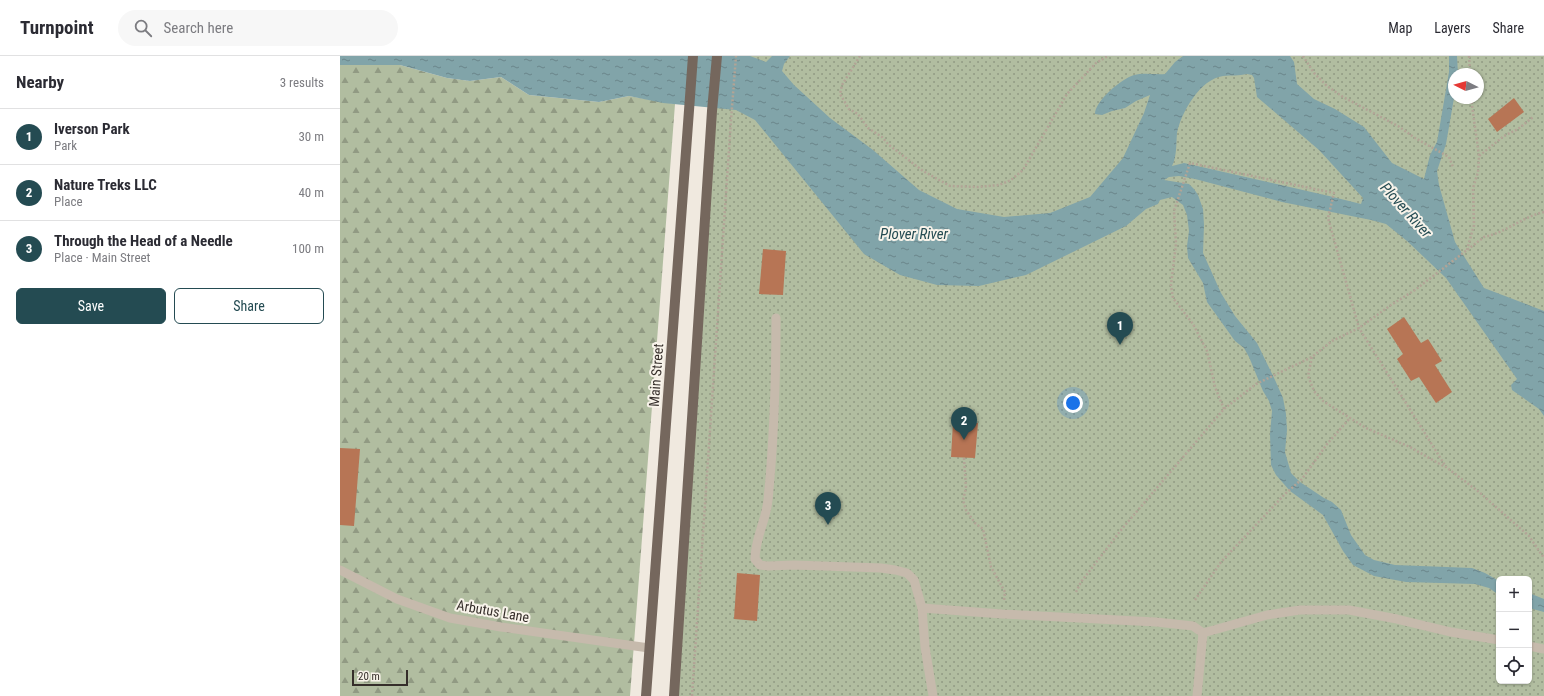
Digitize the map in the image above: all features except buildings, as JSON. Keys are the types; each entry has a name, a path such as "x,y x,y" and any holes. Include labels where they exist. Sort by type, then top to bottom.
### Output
{"main road":[{"name":"Main Street","path":"646,696 693,56"},
{"path":"674,696 712,112 717,56"}],"lane":[{"path":"776,318 776,361 768,502 755,547 755,559 760,565 768,566 794,565 881,568 907,573 914,580 922,608 925,647 933,696"},
{"name":"Arbutus Lane","path":"340,570 397,599 450,618 501,628 649,648"},
{"path":"922,608 1002,614 1156,622 1193,626 1203,633"},
{"path":"1203,633 1267,615 1300,610 1349,610 1397,619 1451,632 1496,640"},
{"path":"1197,696 1203,633"},
{"path":"1532,647 1544,649"}],"path":[{"path":"692,696 736,56"},
{"path":"860,56 842,85 840,94 849,109 858,114 868,128 882,137 889,145 923,171 950,186 978,187 999,185 1011,180 1023,170 1067,94 1096,63 1108,56"},
{"path":"1303,56 1314,73 1327,86 1343,97 1398,126 1415,138 1449,157 1453,167"},
{"path":"1469,56 1470,68"},
{"path":"1467,250 1474,225 1473,188 1478,172 1479,156 1472,104"},
{"path":"1479,156 1504,136 1518,129 1533,117"},
{"path":"1224,409 1215,387 1207,351 1193,324 1173,298 1170,285 1176,244 1174,211 1190,163 1334,193 1328,218 1359,328 1446,467"},
{"path":"1076,592 1081,582 1121,530 1224,409 1256,384 1312,357 1332,341 1359,328 1438,273 1484,237 1498,234 1533,215 1544,212"},
{"path":"1312,357 1308,376 1314,391 1323,401 1366,428 1410,447 1446,467 1479,492 1529,536 1544,558"},
{"path":"1195,600 1221,562 1285,494 1302,479 1327,444 1350,418"},
{"path":"964,458 966,488 963,500 966,510 975,523 983,529 991,567 1005,592 1002,614"}],"green space":[{"path":"717,56 1544,56 1544,696 674,696"},
{"path":"340,65 400,65 447,78 470,81 501,77 529,95 599,102 629,96 675,104 630,696 340,696"}],"water":[{"name":"Plover River","path":"340,56 750,56 766,62 772,56 790,56 784,64 782,71 794,85 830,118 873,150 919,190 957,209 1004,217 1050,213 1090,197 1123,158 1144,113 1150,95 1125,108 1102,115 1095,114 1099,103 1110,91 1129,77 1142,74 1165,74 1175,62 1183,56 1290,56 1294,62 1297,84 1314,99 1335,109 1364,127 1392,163 1424,179 1430,155 1437,142 1448,78 1448,104 1453,104 1446,144 1437,171 1439,185 1455,242 1484,288 1544,311 1544,416 1539,409 1512,390 1511,385 1517,379 1446,278 1407,241 1386,224 1282,202 1195,179 1179,176 1169,177 1164,180 1189,184 1198,195 1203,209 1203,253 1221,293 1235,316 1257,343 1283,398 1287,430 1285,452 1291,473 1300,482 1332,502 1341,510 1351,535 1365,555 1374,560 1395,565 1472,568 1496,579 1496,593 1489,588 1475,584 1406,582 1374,576 1353,565 1343,551 1323,515 1290,491 1276,475 1271,465 1270,434 1272,411 1269,401 1244,348 1235,341 1207,302 1203,283 1188,258 1187,246 1189,231 1187,215 1183,205 1172,197 1160,200 1158,204 1146,209 1126,226 1026,275 979,286 937,285 900,275 864,254 755,120 736,110 663,103 629,96 599,102 529,95 501,77 470,81 447,78 400,65 340,65","holes":["1247,74 1252,75 1254,78 1257,97 1319,150 1363,198 1361,204 1184,163 1172,166 1176,154 1179,125 1187,107 1199,90 1215,78 1223,76"]},
{"name":"Plover River","path":"1449,56 1457,56 1458,68 1449,68"},
{"path":"1532,594 1544,599 1544,612 1532,609"}],"place":[{"name":"Iverson Park","path":"1120,345"},
{"name":"Nature Treks LLC","path":"964,440"},
{"name":"Through the Head of a Needle","path":"828,525"}]}
